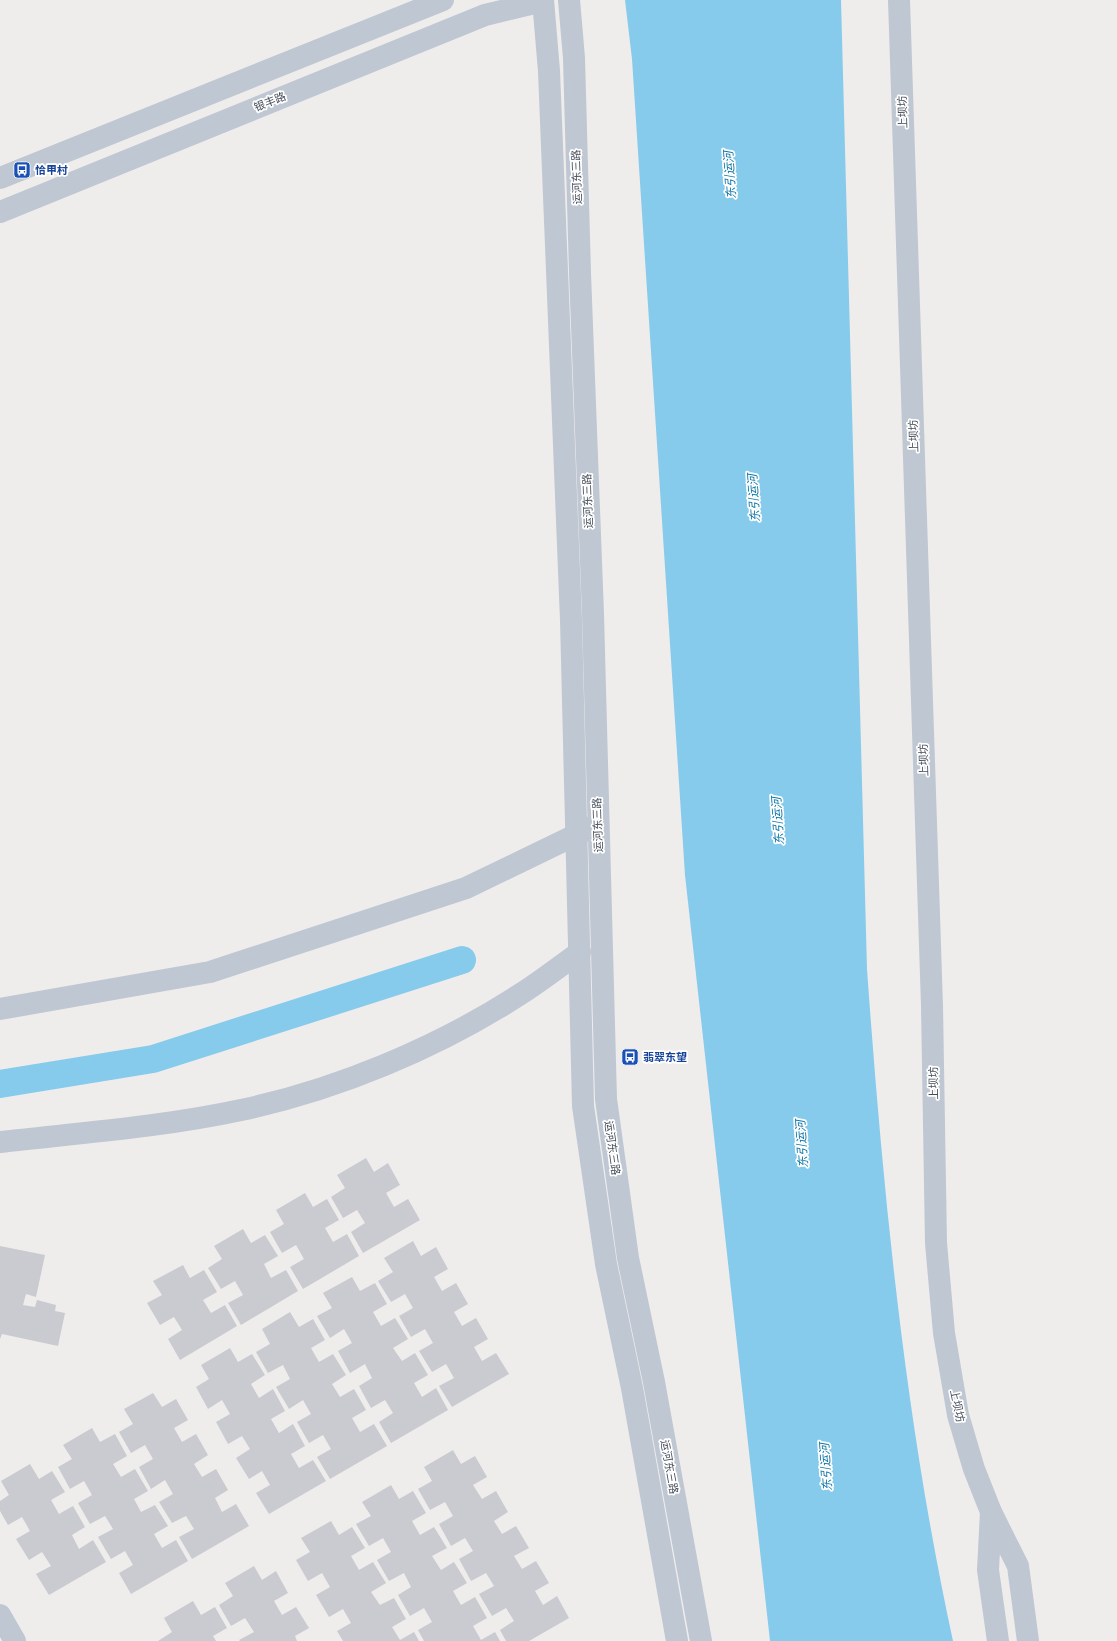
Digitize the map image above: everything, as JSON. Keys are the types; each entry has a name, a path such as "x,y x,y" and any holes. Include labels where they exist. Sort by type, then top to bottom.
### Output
{"street":[{"path":"0,178 443,0"},
{"name":"运河东三路","path":"544,0 549,72 571,620 583,1106 606,1264 632,1388 677,1641"},
{"name":"银丰路","path":"0,212 484,15 544,0"},
{"name":"运河东三路","path":"569,0 574,58 606,1099 628,1258 654,1382 701,1641"},
{"name":"上坝坊","path":"899,0 932,998 936,1243 944,1333 958,1415 974,1469 991,1512 1018,1566 1028,1641"},
{"path":"0,1009 210,972 466,888 598,824"},
{"path":"0,1142 168,1123 242,1110 315,1090 385,1065 453,1033 519,996 580,952"},
{"name":"上坝坊","path":"991,1512 988,1570 998,1641"},
{"path":"0,1615 15,1641"}],"water":[{"name":"东引运河","path":"625,0 841,0 867,969 880,1138 898,1306 922,1474 936,1558 953,1641 770,1641 685,875 632,59"}],"building":[{"path":"366,1158 374,1172 388,1163 400,1185 386,1193 394,1207 408,1199 420,1220 363,1253 351,1232 365,1223 357,1210 343,1218 331,1197 345,1188 337,1175"},
{"path":"305,1193 313,1207 327,1199 339,1220 325,1228 333,1242 347,1234 359,1256 303,1289 290,1267 304,1259 296,1245 282,1253 270,1232 284,1224 276,1210"},
{"path":"243,1229 251,1243 265,1235 278,1256 264,1264 271,1278 286,1270 298,1291 241,1325 228,1303 243,1295 235,1281 221,1289 208,1268 222,1259 214,1246"},
{"path":"413,1241 421,1256 436,1247 448,1269 434,1277 442,1291 456,1283 468,1304 454,1312 462,1326 476,1318 488,1339 474,1347 482,1361 496,1353 509,1374 452,1407 439,1386 454,1378 446,1364 432,1372 419,1351 433,1343 425,1329 411,1337 399,1316 413,1308 405,1294 391,1302 378,1281 393,1272 384,1258"},
{"path":"0,1246 45,1255 36,1297 26,1294 23,1305 35,1307 37,1300 56,1305 55,1311 65,1313 58,1346 2,1334 0,1339"},
{"path":"183,1265 190,1278 204,1270 217,1292 203,1300 211,1313 225,1305 237,1326 180,1360 168,1339 182,1330 174,1317 160,1325 147,1303 162,1295 153,1281"},
{"path":"352,1277 360,1291 375,1283 387,1304 373,1312 381,1326 395,1318 408,1339 393,1348 402,1361 415,1353 428,1375 414,1383 422,1397 436,1388 448,1410 391,1443 379,1422 393,1413 385,1400 371,1408 359,1386 372,1378 365,1364 350,1373 338,1351 352,1343 344,1329 330,1338 317,1316 332,1308 323,1293"},
{"path":"290,1312 299,1327 313,1319 325,1340 311,1348 319,1362 333,1354 346,1375 332,1384 340,1397 354,1389 366,1410 352,1418 360,1432 374,1424 387,1446 330,1479 317,1457 331,1449 323,1435 309,1443 297,1422 311,1414 303,1400 289,1409 276,1387 290,1379 283,1365 268,1373 256,1352 270,1344 262,1329"},
{"path":"230,1348 238,1362 252,1354 265,1375 251,1384 259,1398 273,1389 285,1411 271,1419 279,1433 293,1424 305,1446 291,1454 299,1468 313,1460 326,1481 269,1514 256,1493 270,1485 262,1471 249,1479 236,1458 250,1449 242,1436 228,1444 216,1422 230,1414 222,1400 208,1409 196,1387 209,1379 201,1365"},
{"path":"153,1393 162,1407 176,1399 188,1420 174,1428 182,1442 196,1434 208,1455 194,1464 202,1477 216,1469 228,1490 215,1498 222,1512 236,1504 249,1526 192,1559 179,1537 194,1529 186,1516 172,1523 159,1502 173,1494 165,1480 151,1489 139,1467 153,1459 145,1445 131,1453 119,1432 133,1424 124,1409"},
{"path":"92,1428 100,1442 115,1434 127,1456 113,1464 121,1477 135,1469 148,1491 134,1499 141,1512 155,1505 168,1526 154,1534 162,1548 176,1540 188,1561 131,1594 119,1573 133,1565 125,1551 111,1559 98,1537 113,1529 105,1516 90,1524 78,1503 92,1495 84,1481 70,1489 58,1467 72,1459 63,1445"},
{"path":"453,1450 461,1464 475,1456 487,1477 473,1485 482,1499 496,1491 508,1512 494,1521 502,1534 516,1526 529,1548 514,1556 522,1569 536,1561 549,1583 535,1591 543,1605 557,1596 569,1618 529,1641 506,1641 500,1630 514,1621 506,1608 492,1616 479,1594 494,1586 486,1573 471,1581 459,1559 473,1551 465,1538 451,1546 439,1524 453,1516 445,1502 430,1510 418,1489 432,1481 424,1467"},
{"path":"30,1464 39,1479 52,1471 65,1492 51,1500 59,1514 73,1506 85,1527 72,1535 79,1549 93,1540 106,1562 49,1595 36,1574 51,1566 42,1552 29,1560 16,1539 30,1531 22,1517 8,1525 0,1511 0,1501 9,1495 1,1481"},
{"path":"391,1485 399,1499 413,1491 426,1513 412,1521 420,1535 434,1527 447,1548 432,1556 441,1570 454,1562 467,1583 453,1591 461,1605 475,1597 487,1618 473,1626 481,1640 495,1632 500,1641 424,1641 418,1630 432,1622 424,1608 410,1616 398,1595 411,1587 404,1573 389,1581 377,1560 391,1552 383,1538 369,1546 356,1524 371,1516 362,1502"},
{"path":"331,1521 339,1535 352,1527 365,1548 351,1556 359,1570 373,1562 386,1583 371,1592 380,1605 394,1598 406,1619 392,1627 400,1640 414,1632 419,1641 343,1641 337,1631 351,1623 343,1609 329,1617 316,1595 330,1587 322,1573 308,1581 296,1560 310,1552 301,1538"},
{"path":"254,1566 262,1580 276,1571 288,1593 274,1601 282,1615 296,1607 309,1628 295,1636 297,1641 239,1640 254,1632 245,1618 231,1626 219,1605 233,1596 225,1583"},
{"path":"193,1601 201,1615 215,1607 227,1628 213,1636 216,1641 158,1641 172,1632 164,1618"}],"waterway":[{"path":"0,1084 153,1059 462,960"}],"place":[{"name":"恰甲村","path":"22,170"},
{"name":"翡翠东望","path":"630,1057"}]}
